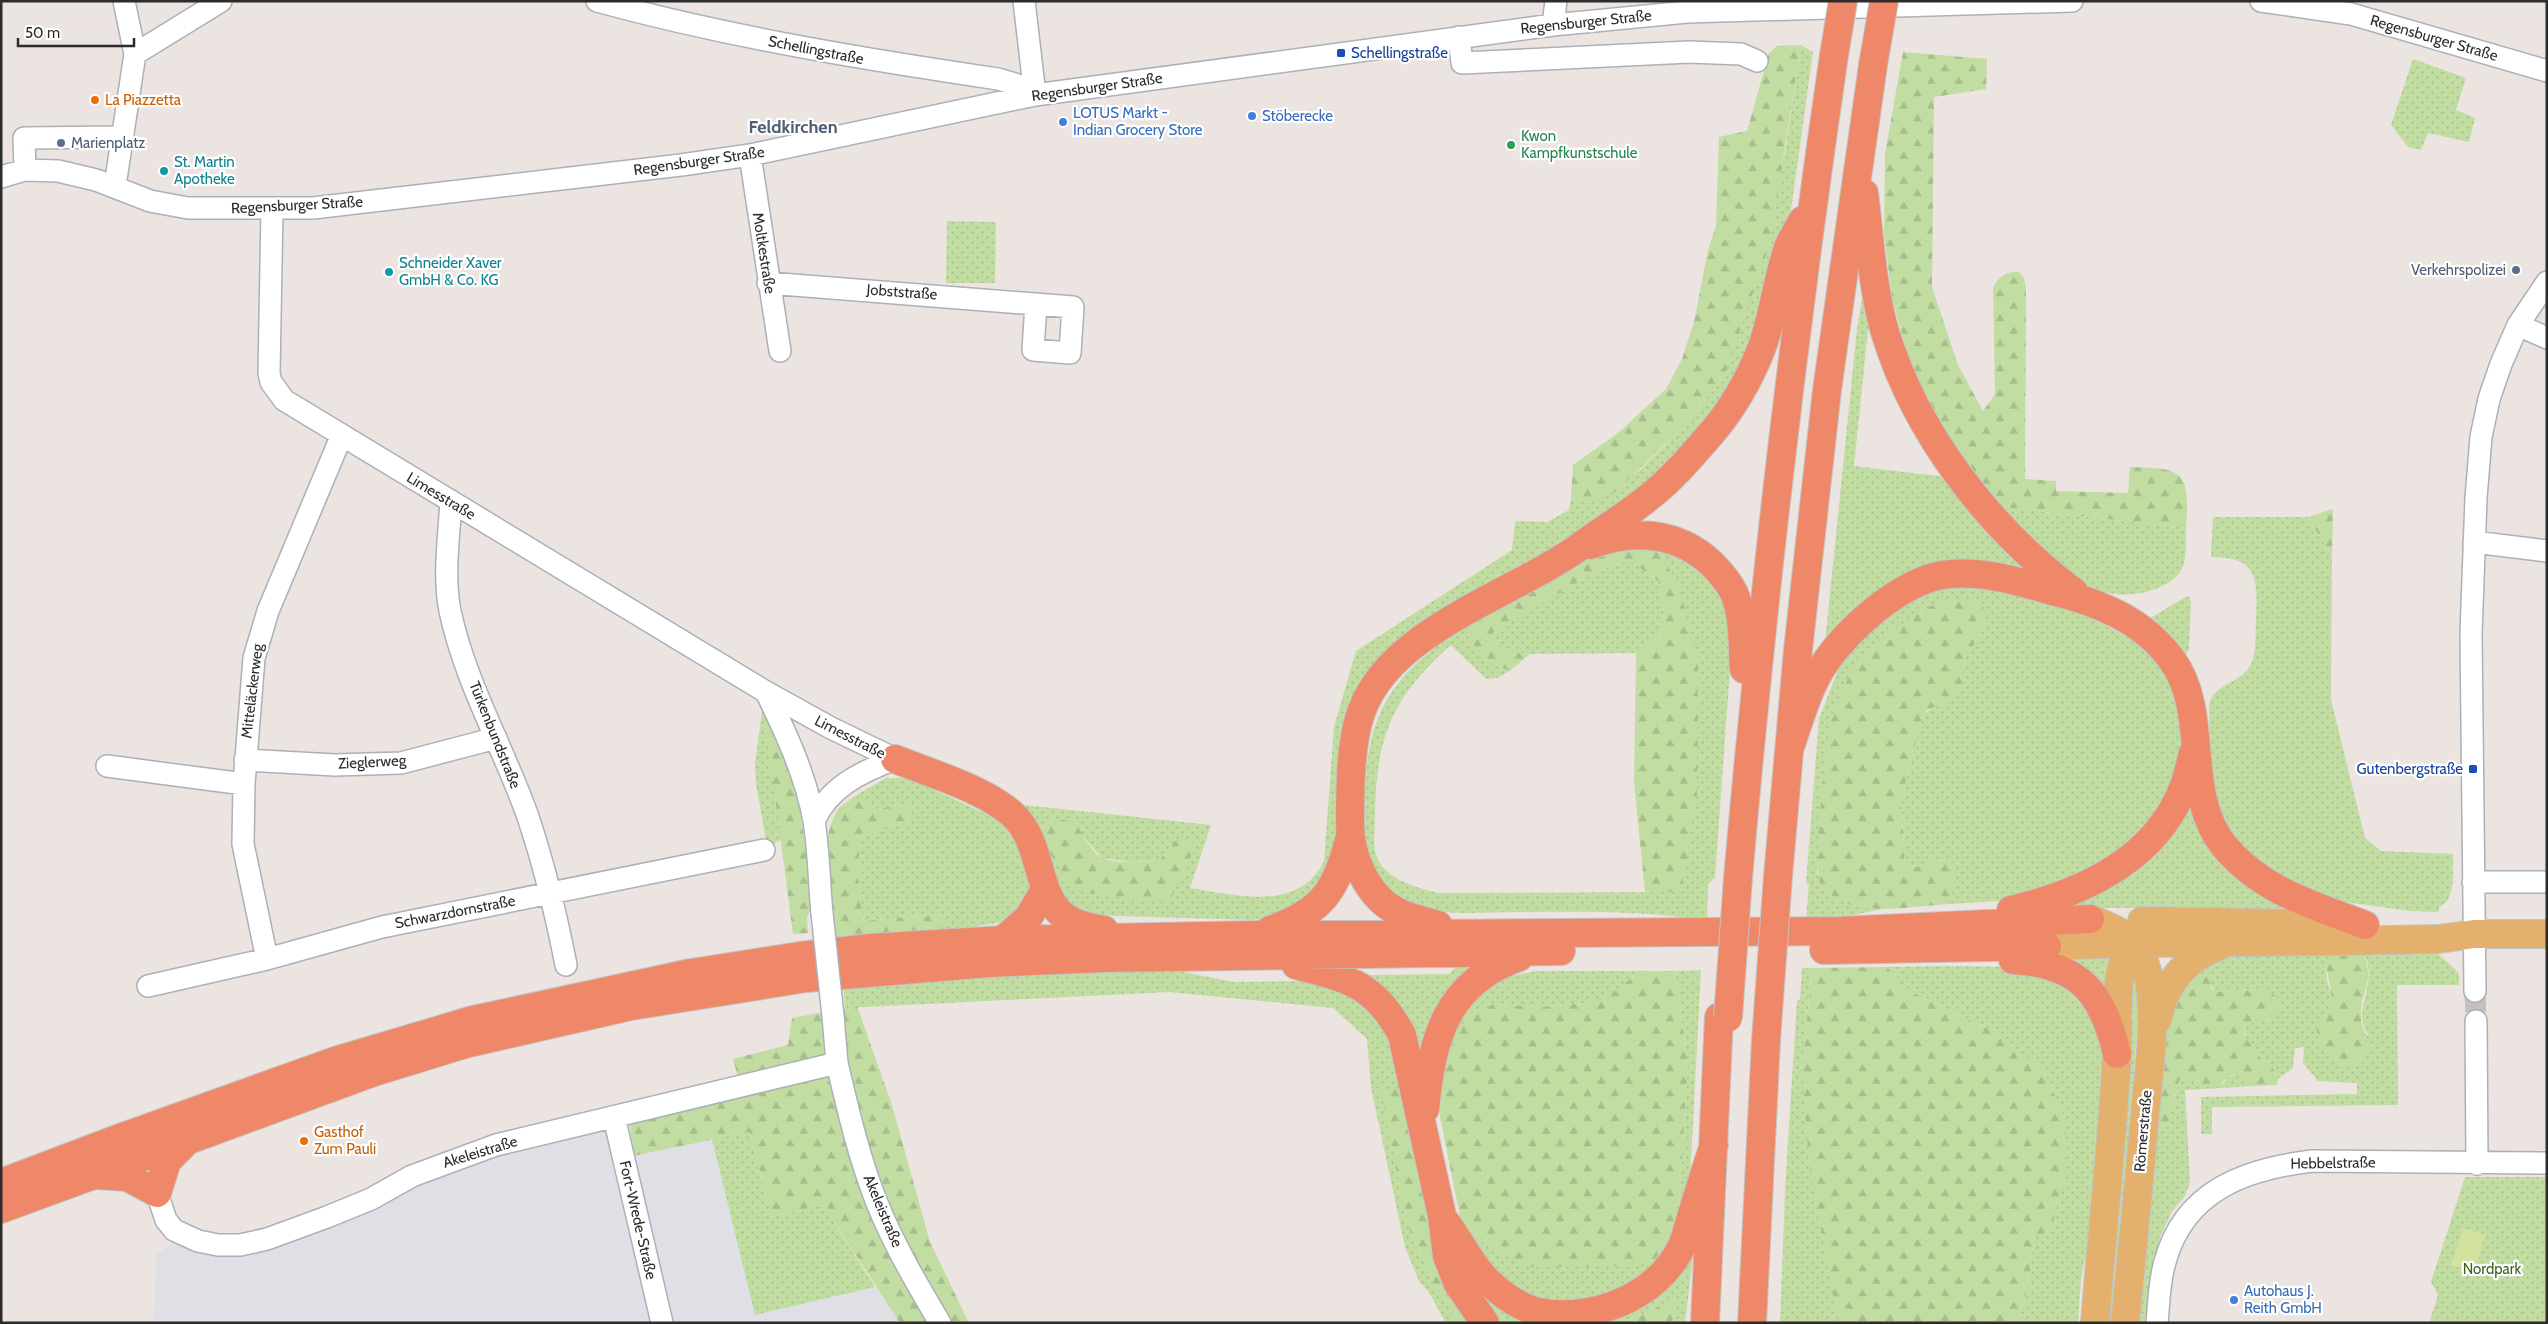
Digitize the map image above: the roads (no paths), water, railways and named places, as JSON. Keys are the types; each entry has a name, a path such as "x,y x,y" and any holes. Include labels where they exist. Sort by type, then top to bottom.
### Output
{"highway":[{"path":"1734,878 1756,666 1818,168 1843,1"},
{"path":"1752,1323 1766,1040 1790,747 1827,390 1873,65 1884,1"},
{"path":"1860,157 1877,295 1885,331 1922,419 1946,458 1998,523 2033,560 2083,599"},
{"path":"1705,1323 1714,1145 1745,700 1786,345 1803,220 1818,168"},
{"path":"1260,946 1310,912 1328,896 1342,866 1350,835 1353,761 1359,720 1367,699 1381,677 1394,662 1426,636 1574,550 1649,498 1677,471 1726,414 1745,383 1762,346 1790,244 1803,220"},
{"path":"1574,550 1604,539 1642,535 1670,538 1683,543 1704,557 1719,571 1734,593 1741,622 1745,700"},
{"path":"1790,747 1812,684 1831,656 1860,623 1909,588 1943,575 1978,576 2002,578 2083,599 2111,611 2148,634 2172,660 2187,689 2191,706 2194,749 2211,822 2223,844 2235,858 2273,888 2365,925"},
{"path":"1903,928 2012,910 2057,898 2120,867 2140,852 2166,821 2184,786 2194,749"},
{"path":"895,759 988,797 1012,814 1025,829 1035,848 1045,890 1052,903 1073,922 1140,936"},
{"path":"1350,835 1359,867 1384,903 1396,912 1466,933"},
{"path":"1003,940 1028,918 1045,890"},
{"path":"1,1209 374,1072 464,1044 631,1006 806,978 872,971 1104,958 1466,933 1903,928 2090,919"},
{"path":"1,1183 326,1064 473,1020 691,973 791,957 870,948 1003,940 1140,936 1260,946 1534,952 2047,946"},
{"path":"1260,946 1353,982 1376,998 1389,1012 1402,1035 1442,1216 1447,1256 1458,1284 1485,1323"},
{"path":"1925,948 2044,963 2067,971 2097,999 2111,1029 2117,1054"},
{"path":"1424,1131 1429,1075 1437,1042 1457,998 1485,972 1534,952"},
{"path":"1711,1323 1723,1018"},
{"path":"92,1174 127,1177 157,1193 167,1161 190,1138"},
{"path":"1442,1216 1463,1245 1472,1262 1491,1285 1518,1304 1533,1311 1552,1315 1586,1315 1623,1303 1644,1292 1673,1261 1682,1245 1714,1145"}],"main road":[{"path":"2090,919 2444,927 2474,934"},
{"name":"Römerstraße","path":"2090,919 2110,926 2133,943 2143,959 2150,984 2151,1046 2125,1323"},
{"path":"2095,1323 2117,1054 2121,977 2127,952 2133,943 2140,934 2159,921"},
{"path":"2047,946 2439,939 2474,934 2547,934"},
{"path":"2151,1046 2160,1005 2172,982 2191,961 2204,951 2225,944"}],"street":[{"path":"1,176 25,170 66,172 115,186 135,54 124,1"},
{"path":"135,54 221,1"},
{"name":"Schellingstraße","path":"597,1 693,25 846,57 998,79 1018,85 1035,95"},
{"path":"1024,1 1035,95"},
{"path":"1553,24 1556,1"},
{"name":"Regensburger Straße","path":"115,186 150,201 169,205 272,209 313,208 444,194 750,154 1035,95 1553,24 1687,12 2072,1"},
{"name":"Regensburger Straße","path":"2262,1 2351,14 2547,71"},
{"name":"Regensburger Straße","path":"1460,38 1462,63 1689,52 1741,54 1757,61"},
{"path":"25,170 24,138 121,137"},
{"name":"Moltkestraße","path":"750,154 768,283 780,351"},
{"name":"Limesstraße","path":"272,209 268,359 271,382 277,393 292,407 766,692 831,728 895,759"},
{"path":"2475,991 2470,634 2474,542 2482,437 2489,399 2500,364 2518,325 2547,282"},
{"name":"Jobststraße","path":"768,283 1036,304"},
{"path":"2518,325 2547,338"},
{"name":"Mitteläckerweg","path":"267,958 243,844 245,760 250,684 260,632 341,437"},
{"name":"Türkenbundstraße","path":"451,501 447,566 450,612 467,665 527,814 551,893 566,965"},
{"path":"2474,542 2547,550"},
{"path":"766,692 785,731 814,821"},
{"name":"Zieglerweg","path":"245,760 335,765 401,763 496,738"},
{"name":"Limesstraße","path":"814,821 821,805 842,785 869,769 895,759"},
{"path":"107,766 244,784"},
{"name":"Akeleistraße","path":"814,821 837,1063 854,1133 877,1203 907,1266 940,1323"},
{"name":"Schwarzdornstraße","path":"148,986 267,958 382,927 764,850"},
{"path":"2473,882 2547,882"},
{"path":"2476,1021 2477,1164"},
{"name":"Akeleistraße","path":"157,1193 166,1220 181,1234 218,1244 240,1245 267,1239 327,1217 370,1199 412,1176 451,1160 496,1145 837,1063"},
{"name":"Fort-Wrede-Straße","path":"614,1117 662,1323"},
{"name":"Hebbelstraße","path":"2157,1323 2164,1263 2176,1229 2200,1202 2236,1180 2282,1165 2312,1161 2477,1164 2547,1163"}],"tunnel":[{"path":"2475,991 2476,1021"}],"place":[{"name":"Schellingstraße","path":"1341,53"},
{"name":"La Piazzetta","path":"95,100"},
{"name":"Stöberecke","path":"1252,116"},
{"name":"LOTUS Markt - Indian Grocery Store","path":"1063,122"},
{"name":"Marienplatz","path":"61,143"},
{"name":"Kwon Kampfkunstschule","path":"1511,145"},
{"name":"St. Martin Apotheke","path":"164,171"},
{"name":"Verkehrspolizei","path":"2516,270"},
{"name":"Schneider Xaver GmbH & Co. KG","path":"389,272"},
{"name":"Gutenbergstraße","path":"2473,769"},
{"name":"Gasthof Zum Pauli","path":"304,1141"},
{"name":"Autohaus J. Reith GmbH","path":"2234,1300"}],"district":[{"name":"Feldkirchen","path":"793,127"}],"park label":[{"name":"Nordpark","path":"2492,1269"}]}
